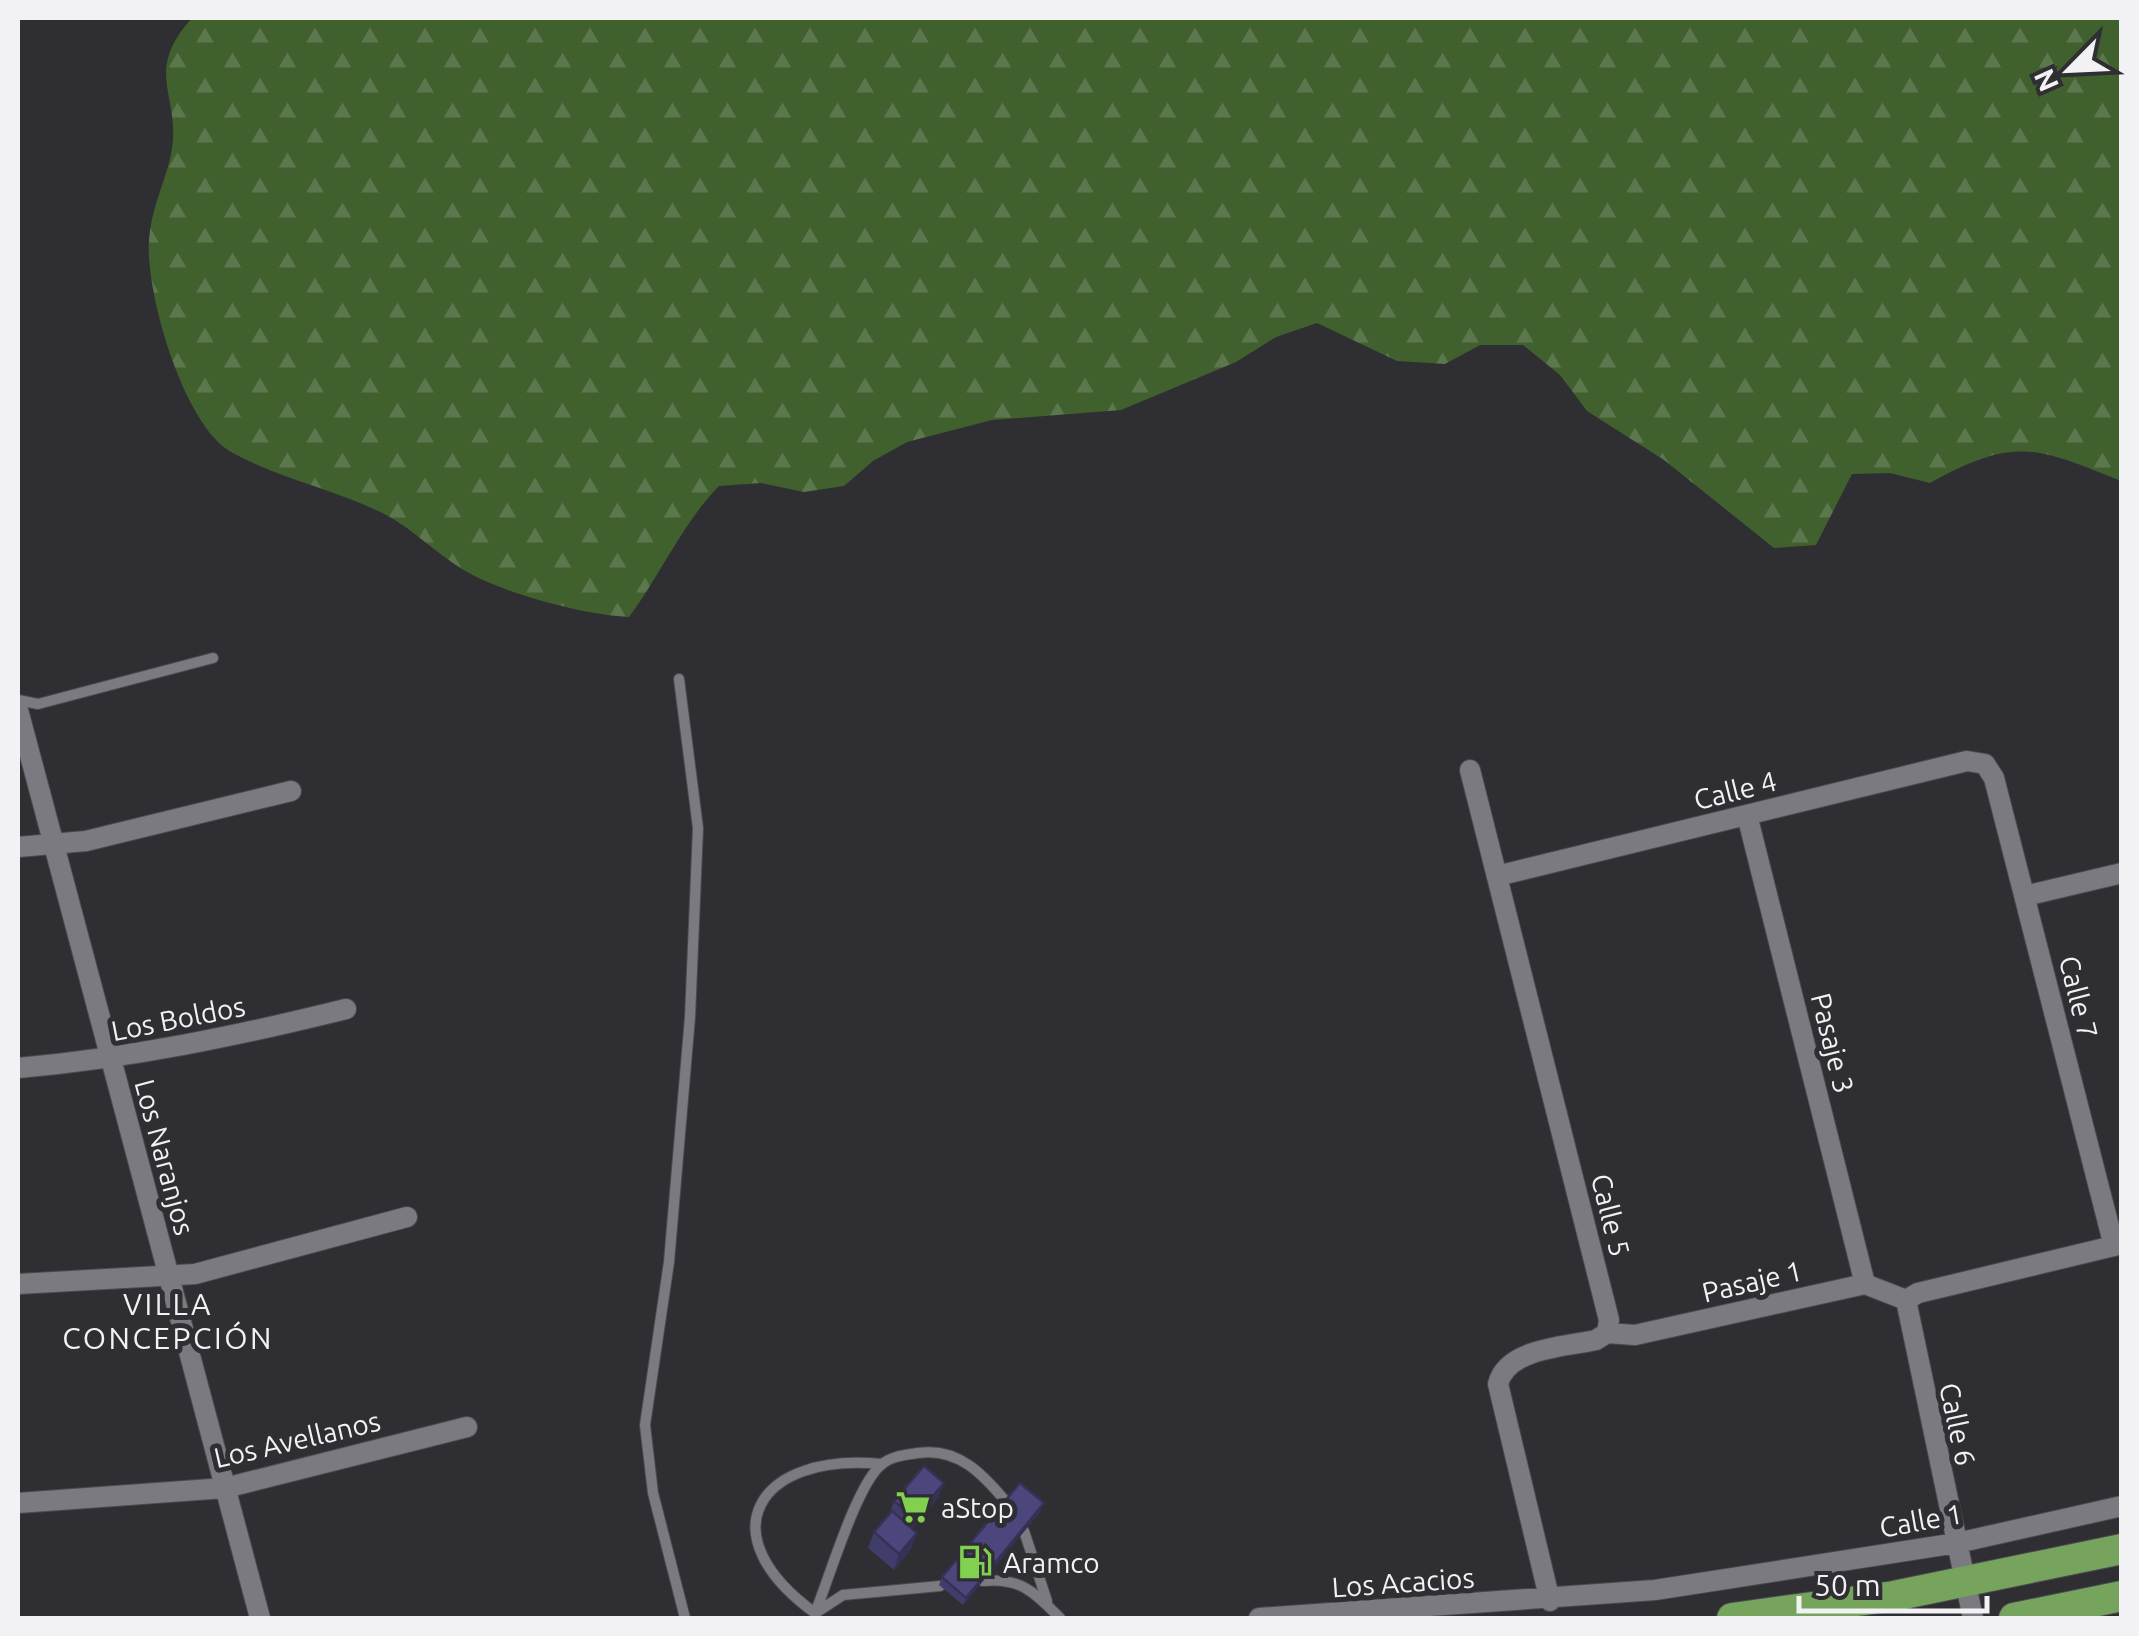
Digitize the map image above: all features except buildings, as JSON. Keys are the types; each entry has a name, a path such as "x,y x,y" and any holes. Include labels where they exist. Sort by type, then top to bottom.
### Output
{"highway":[{"path":"1732,1618 1965,1583 2122,1548"},
{"path":"2014,1618 2122,1596"}],"street":[{"name":"Los Naranjos","path":"18,710 260,1618"},
{"name":"Calle 4","path":"1497,876 1967,761 1985,764"},
{"name":"Calle 7","path":"1985,764 1994,778 2118,1245"},
{"name":"Calle 5","path":"1470,770 1609,1320 1607,1333"},
{"path":"18,847 86,841 291,791"},
{"name":"Pasaje 3","path":"1747,815 1865,1284"},
{"path":"2024,896 2122,873"},
{"name":"Los Boldos","path":"18,1068 111,1059 225,1039 346,1009"},
{"path":"18,1284 196,1274 407,1217"},
{"path":"1865,1284 1906,1300 1918,1293 2118,1245"},
{"name":"Pasaje 1","path":"1607,1333 1634,1335 1865,1284"},
{"name":"Calle 6","path":"1906,1300 1973,1618"},
{"path":"1550,1601 1498,1384 1503,1369 1516,1359 1596,1340 1607,1333"},
{"name":"Los Avellanos","path":"18,1503 225,1488 466,1426"},
{"name":"Calle 1","path":"1550,1601 1721,1581 1956,1543 2122,1506"},
{"name":"Los Acacios","path":"1259,1618 1550,1601"}],"lane":[{"path":"18,700 38,704 213,658"},
{"path":"679,680 698,828 690,1017 669,1262 645,1425 653,1493 685,1618"},
{"path":"814,1616 780,1585 756,1538 760,1508 772,1487 797,1472 832,1464 881,1464 920,1453 950,1454 976,1470 1007,1503"},
{"path":"814,1616 854,1514 881,1464"},
{"path":"1024,1532 1048,1606"},
{"path":"983,1582 1018,1582 1060,1618"},
{"path":"814,1616 844,1595 940,1586"}],"green space":[{"path":"192,18 2121,18 2121,481 2067,460 2026,452 1984,458 1930,483 1890,473 1852,474 1816,545 1774,548 1664,460 1587,411 1560,375 1523,345 1480,345 1445,364 1397,361 1317,323 1276,337 1236,362 1121,410 992,420 907,442 873,461 844,486 804,492 761,483 719,486 694,516 629,617 567,607 479,578 388,516 233,453 215,439 199,416 171,357 149,263 150,229 173,138 166,72 177,38"}],"place":[{"name":"aStop","path":"913,1507"},
{"name":"Aramco","path":"975,1562"}],"district":[{"name":"VILLA CONCEPCIÓN","path":"168,1321"}]}
